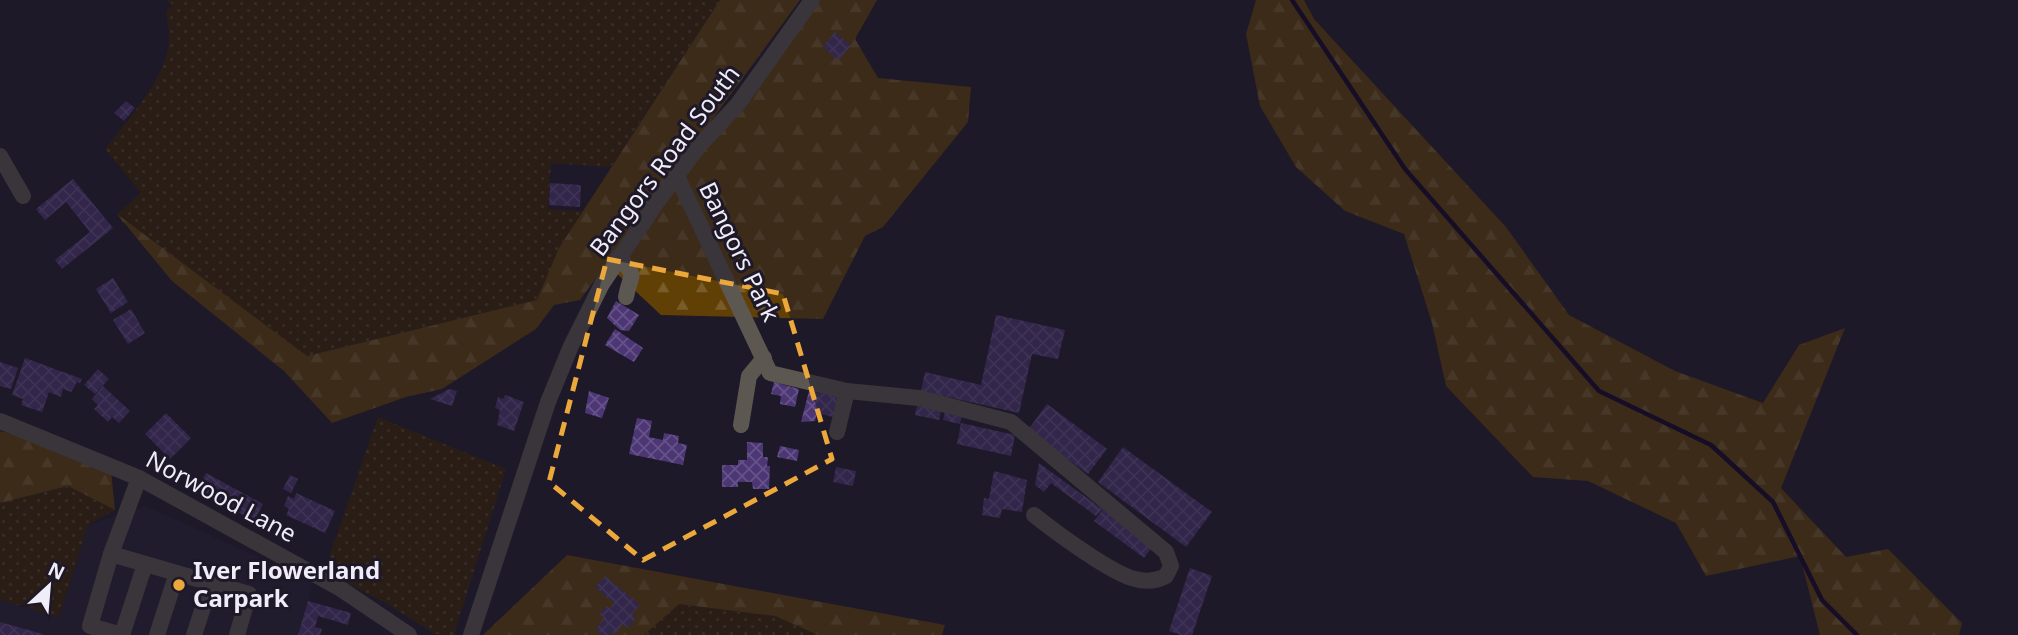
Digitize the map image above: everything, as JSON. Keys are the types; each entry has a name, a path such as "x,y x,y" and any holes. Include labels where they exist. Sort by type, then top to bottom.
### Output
{"street":[{"name":"Bangors Road South","path":"471,635 548,402 570,346 618,257 677,176 738,104 812,0"},
{"path":"0,156 23,196"},
{"name":"Bangors Park","path":"677,176 763,353"},
{"path":"618,257 632,271 634,278 626,297"},
{"path":"763,353 770,373 847,391 919,398 971,409 1011,422 1166,552 1171,566 1166,576 1155,581 1133,579 1063,537 1034,515"},
{"path":"741,425 749,376 763,353"},
{"path":"837,432 847,391"},
{"name":"Norwood Lane","path":"0,421 139,478 341,589 409,635"},
{"path":"139,478 111,554 90,626 122,635 145,564"},
{"path":"111,554 249,594 237,635"},
{"path":"157,635 177,573"},
{"path":"194,635 211,583"}],"highlighted area":[{"path":"607,259 783,294 832,459 643,560 549,482"}],"shaded area":[{"path":"166,0 720,0 611,167 551,163 548,209 583,211 559,248 538,300 307,356 124,224 117,214 141,193 105,149 145,97 162,68 169,39 166,11 173,5"},
{"path":"378,417 506,469 454,635 435,634 382,601 324,571"},
{"path":"68,486 115,510 88,525 59,617 0,600 0,503"},
{"path":"146,506 313,582 298,635 0,635 0,600 59,617 88,525"},
{"path":"678,604 775,616 818,635 644,635"}],"green space":[{"path":"720,0 800,0 580,300 554,305 536,329 442,389 406,397 332,423 284,371 172,281 117,214 307,356 537,300 559,248"},
{"path":"813,0 877,0 855,39 878,78 971,87 968,122 883,227 865,236 823,319 661,315 612,269"},
{"path":"1256,0 1304,0 1314,19 1506,227 1569,315 1675,371 1763,403 1799,345 1845,328 1781,488 1846,557 1888,549 1962,623 1959,635 1820,635 1800,556 1706,576 1676,523 1588,481 1533,477 1446,386 1432,323 1404,234 1345,211 1296,167 1260,106 1246,34"},
{"path":"0,431 43,443 111,470 115,510 68,486 0,503"},
{"path":"567,555 945,625 942,635 818,635 775,616 679,604 644,635 483,635"}],"building":[{"path":"835,32 851,46 838,60 823,47"},
{"path":"126,101 135,108 124,121 114,113"},
{"path":"73,179 113,228 62,269 55,260 90,232 66,202 45,220 36,209"},
{"path":"550,183 581,185 580,207 549,205"},
{"path":"113,278 128,302 111,313 96,289"},
{"path":"616,301 639,315 629,331 620,330 607,318"},
{"path":"131,309 145,333 128,344 113,320"},
{"path":"996,315 1065,330 1058,359 1032,354 1019,413 921,391 925,372 981,385"},
{"path":"615,329 643,348 634,362 605,345"},
{"path":"25,358 82,379 71,392 63,389 61,397 49,392 42,412 21,405 23,399 12,395"},
{"path":"0,362 18,368 11,389 0,386"},
{"path":"98,369 109,379 95,394 84,385"},
{"path":"774,382 799,389 795,407 780,404 781,396 771,394"},
{"path":"103,386 130,411 119,423 112,417 108,422 94,409 98,405 92,399"},
{"path":"449,389 457,391 452,406 430,399"},
{"path":"589,391 609,398 602,418 585,413"},
{"path":"809,391 843,397 833,417 817,413 815,421 801,422"},
{"path":"505,395 524,402 514,431 497,425 500,410 495,408 498,397 503,399"},
{"path":"918,402 942,407 939,420 915,415"},
{"path":"1047,404 1107,449 1088,474 1028,430"},
{"path":"945,412 962,416 960,424 943,420"},
{"path":"166,413 191,438 170,459 145,434"},
{"path":"637,418 652,421 649,437 663,440 664,433 679,436 678,443 687,445 683,465 629,454"},
{"path":"961,423 1015,435 1011,456 957,444"},
{"path":"747,442 763,443 763,457 768,457 767,466 770,466 769,489 753,489 752,482 738,482 738,487 722,487 722,465 738,465 738,460 747,460"},
{"path":"780,446 799,450 797,461 777,457"},
{"path":"1123,447 1212,512 1186,547 1098,482"},
{"path":"1039,463 1102,509 1096,516 1051,483 1044,492 1035,485"},
{"path":"836,467 856,471 853,486 833,482"},
{"path":"994,471 1027,480 1022,512 1002,509 1000,518 982,515 984,498 989,499"},
{"path":"206,473 263,504 254,521 197,490"},
{"path":"290,475 298,479 291,493 283,489"},
{"path":"296,493 335,511 325,533 286,515 289,509 284,506 288,496 294,499"},
{"path":"1103,509 1153,546 1144,558 1094,521"},
{"path":"1190,568 1212,576 1192,635 1181,635 1169,631"},
{"path":"605,576 640,605 632,614 636,618 628,628 623,624 615,634 612,632 609,635 602,635 596,629 605,618 599,614 606,606 610,609 614,603 595,587"},
{"path":"308,601 351,613 348,625 318,616 315,627 322,629 320,635 298,635"},
{"path":"0,622 43,634 43,635 0,635"}],"waterway":[{"path":"1292,0 1405,169 1599,391 1711,445 1773,502 1822,600 1857,635"}],"place":[{"name":"Iver Flowerland Carpark","path":"179,585"}]}
